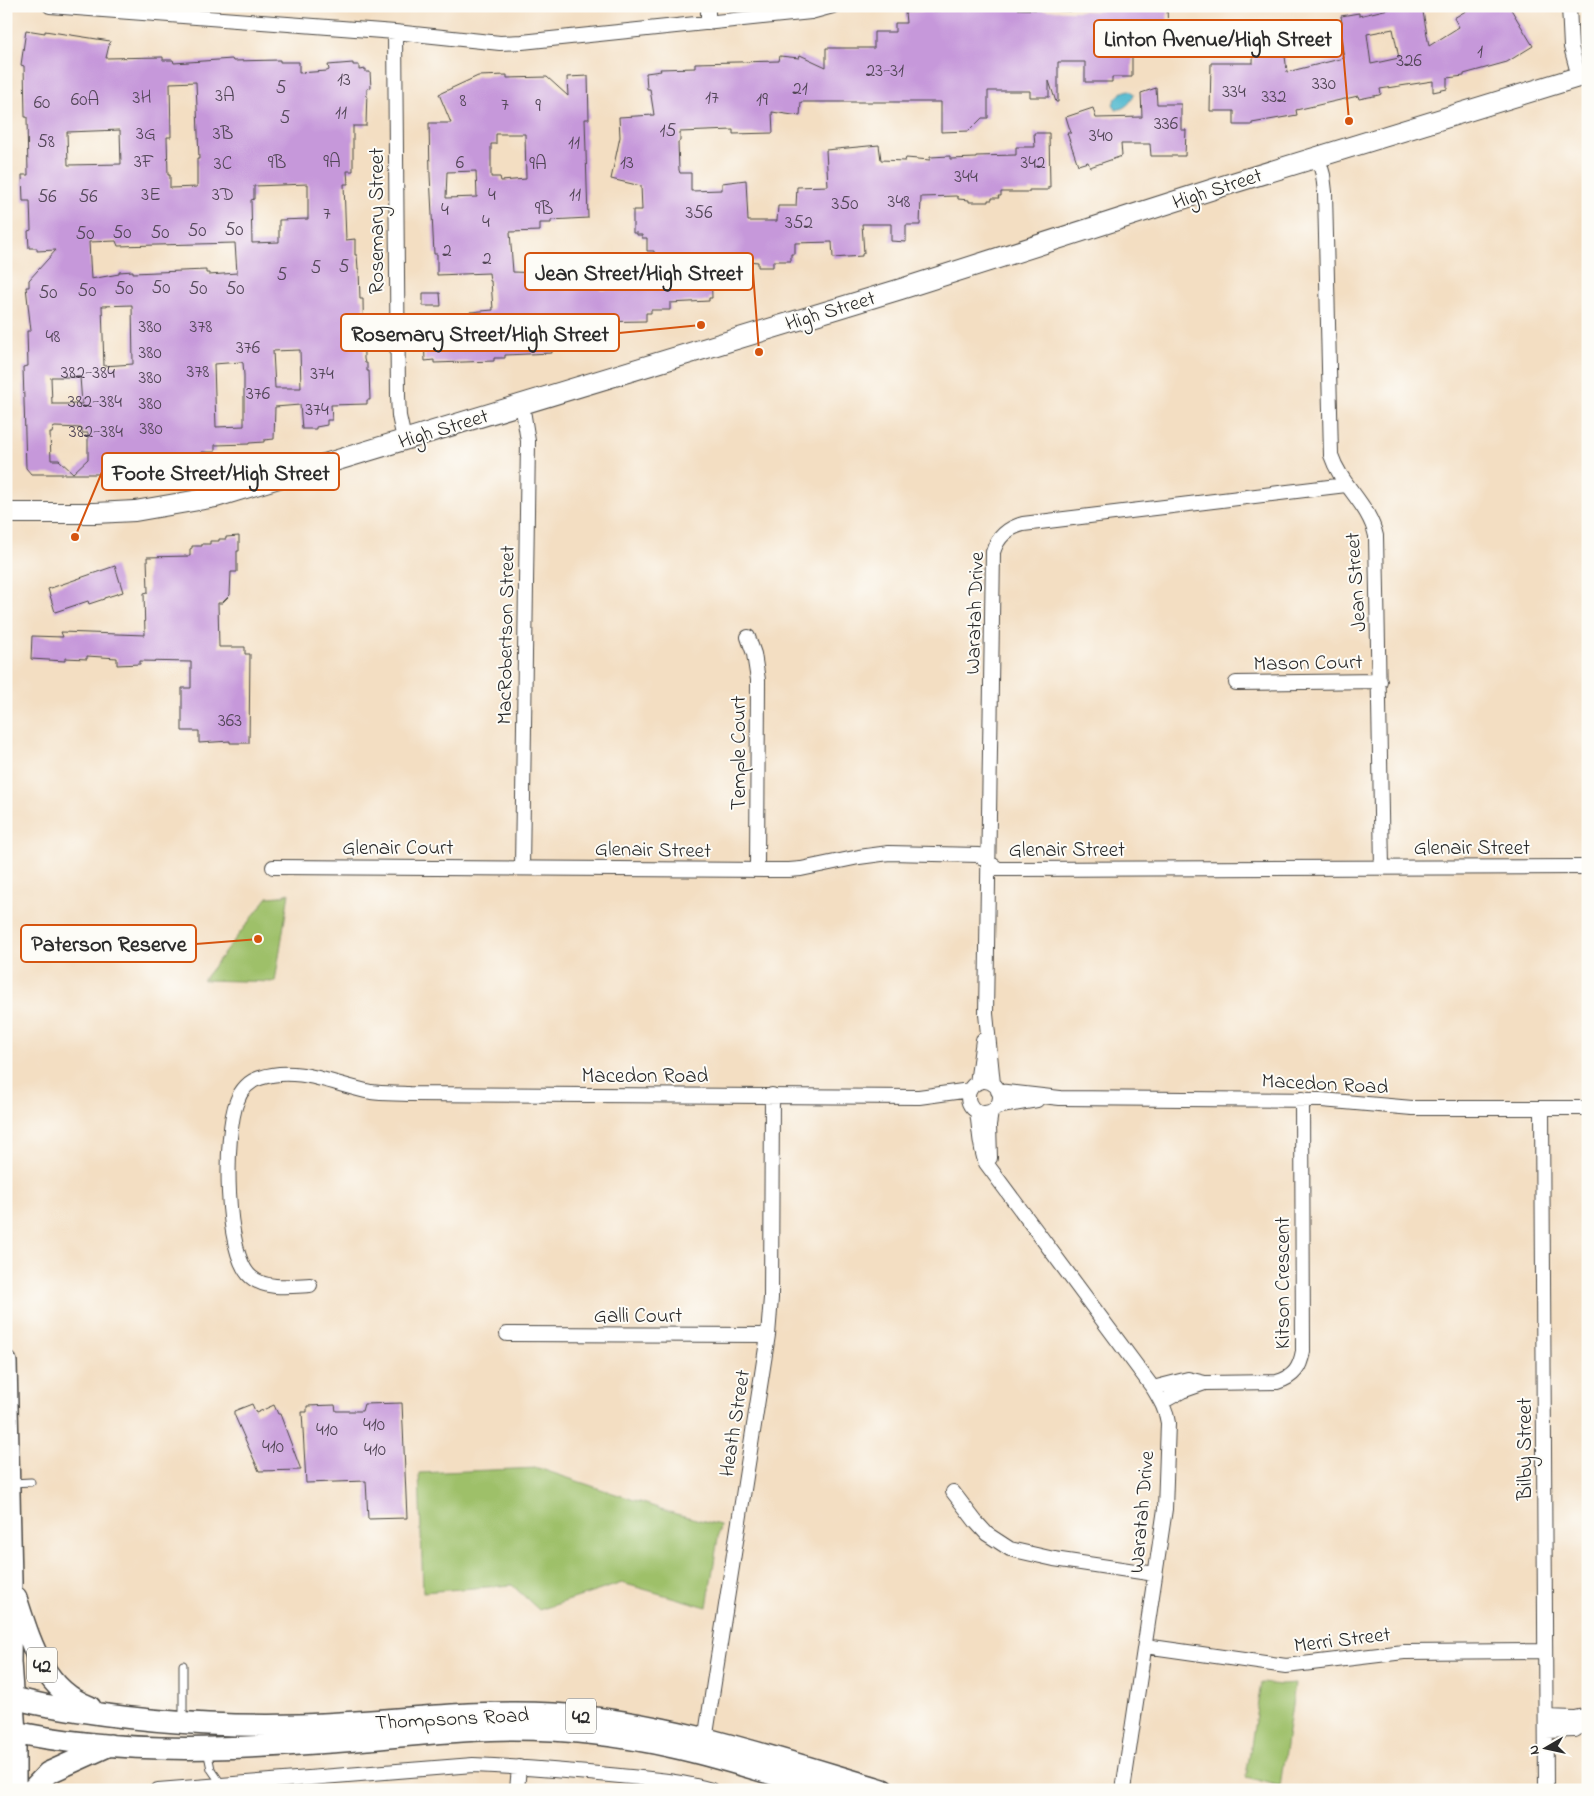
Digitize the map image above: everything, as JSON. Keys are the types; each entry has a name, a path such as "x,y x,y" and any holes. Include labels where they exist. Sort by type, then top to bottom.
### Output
{"main road":[{"name":"High Street","path":"6,513 135,511 216,497 901,289 1584,75"},
{"name":"42","path":"6,1362 7,1483 11,1581 37,1657 48,1675 70,1697 85,1706 112,1716"},
{"path":"11,1581 9,1697 15,1790"},
{"name":"Thompsons Road","path":"9,1697 48,1706 112,1716 239,1725 354,1723 480,1713 522,1712 601,1718 666,1728 704,1746 825,1790"},
{"name":"Thompsons Road","path":"11,1731 51,1738 111,1744 207,1748 512,1729 604,1735 704,1746 883,1790"},
{"path":"32,1790 48,1773 111,1744"}],"street":[{"path":"50,6 395,32 500,42 522,42 812,12 833,6"},
{"path":"708,6 708,23"},
{"path":"1569,6 1571,47 1584,75"},
{"name":"Rosemary Street","path":"395,32 398,396 399,416 404,439"},
{"name":"Jean Street","path":"1318,157 1325,192 1330,444 1334,465 1346,485 1370,517 1376,536 1382,868"},
{"name":"MacRobertson Street","path":"522,404 528,441 522,868"},
{"name":"Waratah Drive","path":"1123,1789 1166,1501 1168,1423 1162,1402 1153,1388 993,1173 982,1153 980,1101 986,1014 993,552 1003,533 1023,524 1346,485"},
{"name":"Temple Court","path":"748,637 754,654 758,680 758,870"},
{"name":"Mason Court","path":"1236,684 1380,681"},
{"name":"Glenair Street","path":"522,868 801,870 859,857 889,853 979,855 998,869 1588,867"},
{"name":"Glenair Court","path":"273,867 522,868"},
{"name":"Waratah Drive","path":"980,1101 1000,1099 995,1088 986,1014"},
{"name":"Macedon Road","path":"310,1284 281,1286 261,1283 252,1278 241,1263 237,1253 229,1183 232,1127 236,1102 245,1086 260,1077 272,1075 308,1076 371,1092 409,1094 919,1096 980,1101 1060,1098 1302,1099 1412,1108 1588,1108"},
{"name":"Macedon Road","path":"980,1101 988,1082 995,1088 1060,1098"},
{"name":"Heath Street","path":"704,1746 768,1336 771,1298 772,1095"},
{"name":"Kitson Crescent","path":"1153,1388 1188,1379 1205,1382 1278,1382 1293,1375 1301,1361 1303,1351 1302,1099"},
{"name":"Bilby Street","path":"1542,1108 1546,1790"},
{"name":"Galli Court","path":"507,1334 768,1336"},
{"name":"Kitson Crescent","path":"1162,1402 1182,1391 1205,1382"},
{"path":"953,1492 987,1534 1010,1549 1054,1559 1155,1574"},
{"name":"Merri Street","path":"1145,1646 1286,1666 1404,1652 1546,1651"},
{"path":"1546,1717 1574,1718 1588,1715"},
{"path":"1546,1732 1575,1730 1588,1721"},
{"path":"158,1790 449,1766 518,1767 661,1780 711,1790"},
{"path":"517,1790 518,1767"}],"lane":[{"path":"7,1483 31,1482"},
{"path":"183,1665 183,1722"},
{"path":"207,1748 211,1769 222,1785"}],"green space":[{"path":"289,893 275,982 203,980 268,897"},
{"path":"538,1468 676,1514 720,1525 707,1607 622,1583 539,1610 512,1585 423,1592 419,1473"},
{"path":"1261,1683 1295,1684 1280,1786 1246,1777"}],"water":[{"path":"1130,90 1134,94 1130,102 1123,108 1116,110 1113,104 1116,99 1120,94"}],"building":[{"path":"955,6 1018,6 1018,9 1101,11 1102,7 1167,6 1168,34 1132,34 1132,77 1112,77 1112,82 1085,82 1085,62 1058,62 1058,102 1056,102 1049,81 1049,97 1030,97 1030,91 988,91 988,118 982,118 969,131 941,132 941,102 801,102 800,116 772,112 773,133 733,134 733,130 680,132 680,141 678,142 679,170 680,173 691,173 691,191 722,190 722,183 746,180 748,221 777,221 778,206 796,206 797,187 828,186 826,150 879,145 881,160 905,161 906,158 930,160 930,157 950,156 950,159 1016,155 1016,147 1035,147 1034,133 1049,133 1050,187 1048,187 1048,190 1029,190 1029,192 1001,192 1001,196 998,196 999,198 992,198 988,202 969,202 969,200 958,199 956,196 921,197 920,225 906,225 906,242 891,241 891,224 862,224 864,253 862,256 833,258 832,242 795,243 795,254 791,254 791,261 773,261 773,267 758,267 758,262 748,261 711,262 712,298 709,298 709,301 670,303 670,310 651,310 651,313 646,313 646,321 589,322 595,343 581,347 578,338 551,339 552,353 505,355 505,358 494,358 494,361 434,363 434,360 425,361 424,338 440,337 439,334 470,332 470,312 493,310 489,273 437,275 437,254 434,254 429,123 451,123 439,94 478,76 507,75 507,78 547,77 568,96 567,77 588,76 589,119 585,119 588,218 551,220 551,223 540,223 540,231 510,232 513,272 540,273 540,265 561,264 562,271 600,269 601,290 630,289 630,284 655,283 654,251 647,251 647,238 642,238 642,235 633,233 633,210 642,210 641,186 611,179 620,137 619,117 654,115 650,89 647,89 646,73 661,71 660,69 695,68 695,63 779,61 780,56 799,58 800,55 826,67 826,48 874,48 874,32 895,32 895,23 906,23 905,12 955,10","holes":["496,134 525,134 526,179 501,181 500,177 491,177 491,144 496,144","476,171 477,197 446,198 447,172"]},
{"path":"1401,6 1422,6 1429,46 1459,27 1454,18 1474,6 1509,6 1533,46 1507,62 1464,74 1464,76 1447,78 1447,89 1433,92 1433,81 1380,89 1381,94 1379,95 1359,99 1358,96 1296,110 1297,115 1252,123 1252,125 1234,125 1234,111 1210,111 1211,63 1253,63 1254,27 1285,22 1288,39 1283,40 1287,72 1344,58 1338,23 1342,23 1341,16 1359,13 1359,16","holes":["1393,29 1399,58 1371,64 1367,34"]},
{"path":"26,30 110,41 106,58 163,57 163,60 173,60 174,63 232,59 233,61 280,60 280,62 299,62 299,73 327,71 329,70 328,65 353,63 353,65 359,65 359,70 366,69 366,72 370,72 371,88 367,89 366,126 353,126 353,171 347,171 348,184 344,184 346,240 355,239 360,299 363,299 364,359 365,363 367,363 367,371 369,371 370,400 367,400 367,404 331,405 332,420 327,420 327,425 316,427 316,429 302,429 300,405 275,407 274,439 249,444 215,445 215,452 202,452 202,456 174,457 174,463 169,463 168,466 143,467 143,460 116,460 117,474 31,474 26,468 23,367 28,366 27,331 31,331 26,287 29,287 29,280 56,250 37,251 37,248 29,248 28,231 31,230 30,201 23,201 22,175 28,175 24,66 21,65","holes":["196,82 199,159 197,159 197,187 170,188 167,137 171,137 170,83","120,130 121,164 68,165 67,132","308,184 308,219 279,220 279,242 252,243 251,200 254,199 254,186","116,241 118,246 235,243 237,273 209,275 209,273 206,273 206,270 133,273 133,271 119,272 119,274 91,279 89,242","132,305 133,364 104,366 102,306","300,350 301,388 275,388 273,351","243,363 244,426 216,427 214,364","51,377 80,377 82,404 52,404","55,427 82,428 82,433 88,433 88,459 73,473 59,460 51,460 50,433 52,433"]},
{"path":"1156,88 1157,104 1181,104 1181,130 1186,130 1185,156 1151,156 1150,144 1121,144 1122,156 1090,167 1088,162 1078,165 1067,133 1071,133 1066,117 1093,108 1096,118 1142,117 1141,93"},
{"path":"423,293 440,293 441,306 423,306"},
{"path":"239,536 237,572 231,572 230,595 222,603 218,603 219,647 245,647 245,654 250,654 249,743 230,743 230,741 199,743 199,731 182,731 182,688 191,688 191,662 140,661 140,664 117,665 117,658 87,656 87,659 65,658 65,661 31,659 32,636 63,637 61,632 145,635 144,593 148,592 147,557 190,556 192,546 202,546 202,544 210,544 210,541 219,541 219,539 226,539 226,537"},
{"path":"115,566 123,592 89,604 88,601 55,612 48,589"},
{"path":"402,1403 407,1518 368,1519 366,1481 306,1483 302,1412 307,1412 307,1406 335,1405 336,1411 362,1411 364,1404"},
{"path":"252,1404 256,1413 274,1405 278,1414 280,1414 301,1470 259,1471 234,1414 234,1411"}],"place":[{"name":"Linton Avenue/High Street","path":"1349,121"},
{"name":"Rosemary Street/High Street","path":"701,325"},
{"name":"Jean Street/High Street","path":"759,352"},
{"name":"Foote Street/High Street","path":"75,537"},
{"name":"Paterson Reserve","path":"258,939"}]}
